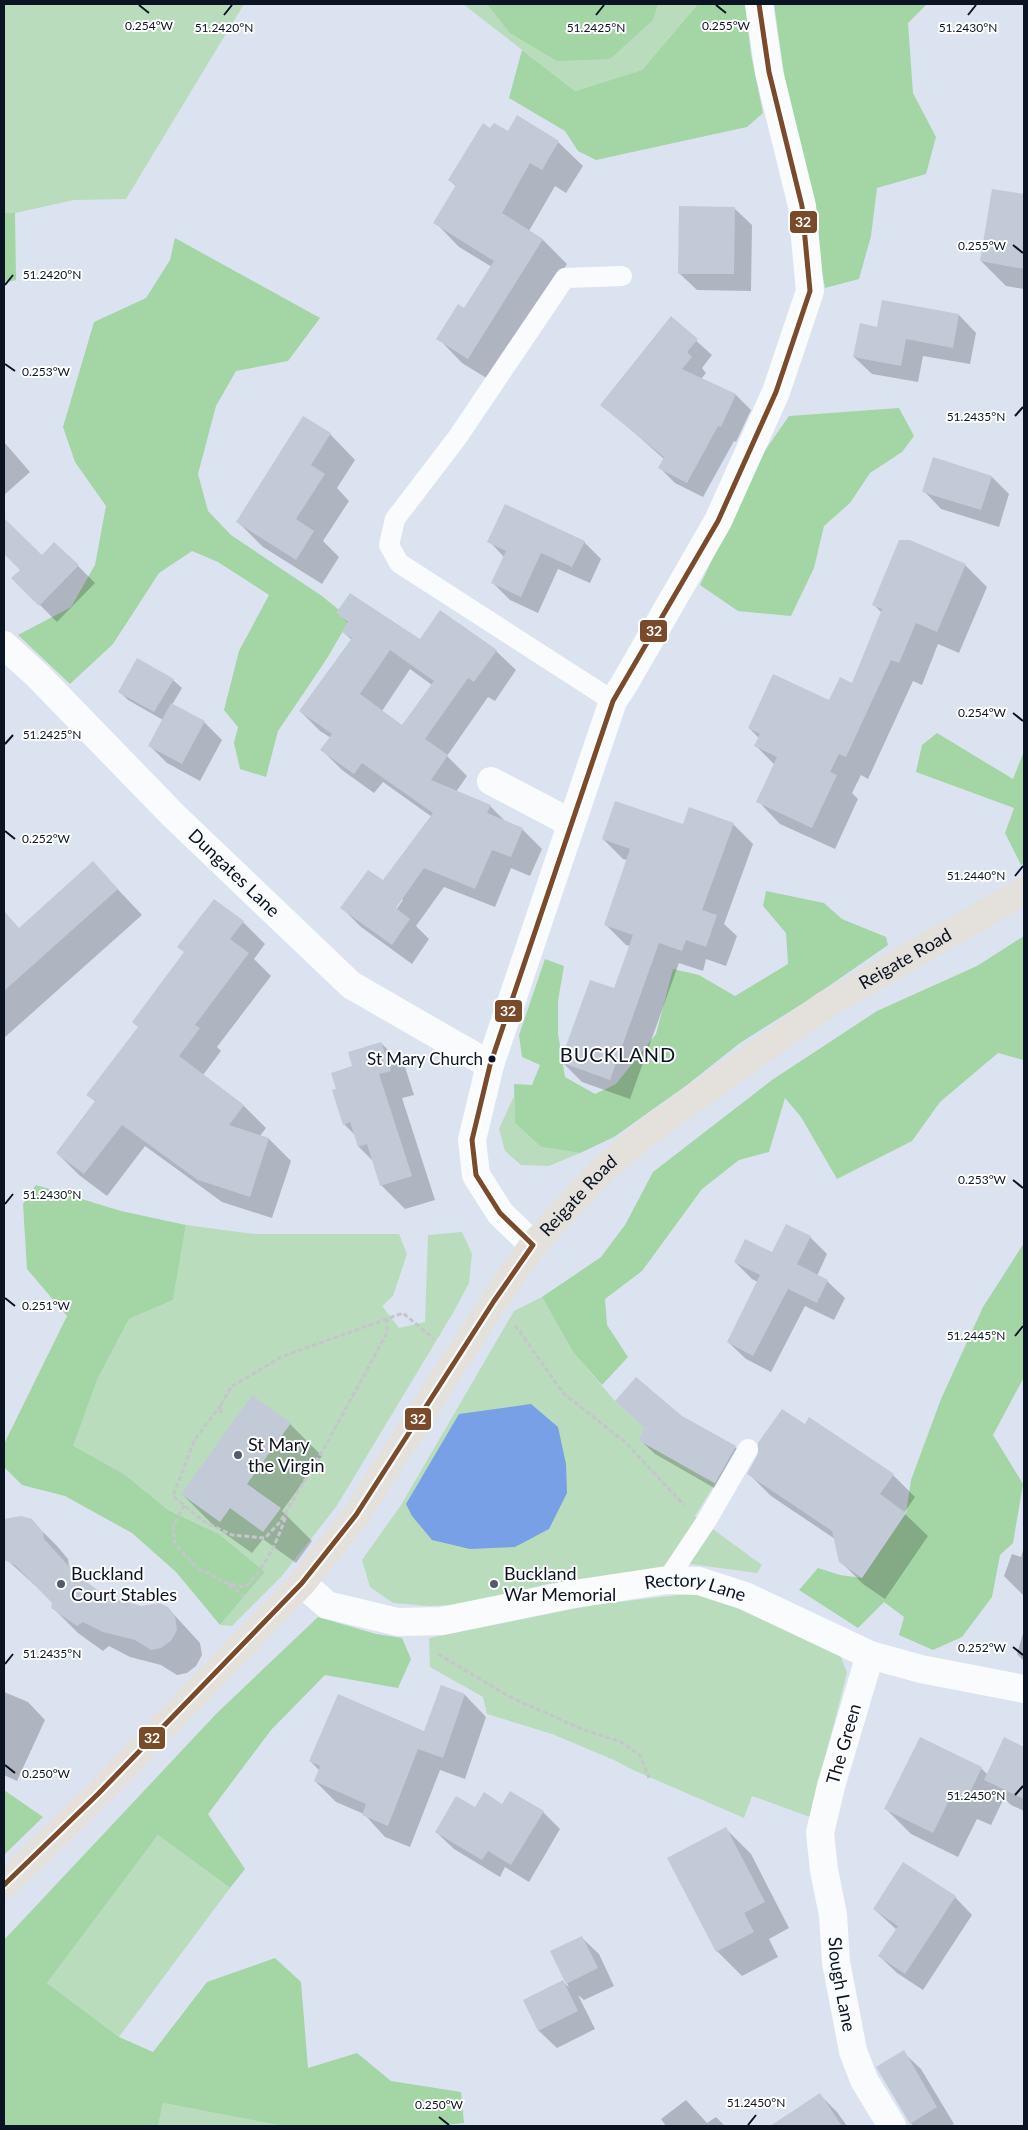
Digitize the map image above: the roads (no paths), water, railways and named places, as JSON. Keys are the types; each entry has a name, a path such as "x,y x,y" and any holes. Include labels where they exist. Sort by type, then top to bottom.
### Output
{"main road":[{"name":"Reigate Road","path":"4,1885 98,1794 302,1583 356,1515 494,1301 533,1245 606,1166 658,1124 826,1005 1024,891"}],"street":[{"path":"533,1245 500,1213 476,1174 472,1140 490,1065 613,701 624,686 718,521 776,392 810,291 802,206 769,72 759,4"},
{"name":"Dungates Lane","path":"4,645 45,684 173,815 351,985 490,1065"},
{"path":"491,781 572,823"},
{"name":"Rectory Lane","path":"302,1583 327,1605 398,1622 442,1621 568,1595 667,1580 699,1581 745,1596 870,1655 921,1670 1024,1689"},
{"name":"The Green","path":"820,1833 831,1786 870,1655"},
{"name":"Slough Lane","path":"820,1833 824,1870 833,1915 836,1962 853,2051 864,2080 892,2126"}],"lane":[{"path":"613,701 399,563 390,544 395,519 457,438 565,278 622,276"},
{"path":"667,1580 707,1520 748,1449"}],"water":[{"path":"531,1404 558,1427 566,1464 567,1493 549,1529 515,1547 470,1549 432,1540 412,1516 406,1504 459,1414"}],"place":[{"name":"St Mary Church","path":"492,1059"},
{"name":"St Mary the Virgin","path":"238,1455"},
{"name":"Buckland Court Stables","path":"61,1584"},
{"name":"Buckland War Memorial","path":"494,1584"}],"district":[{"name":"BUCKLAND","path":"618,1055"}]}
